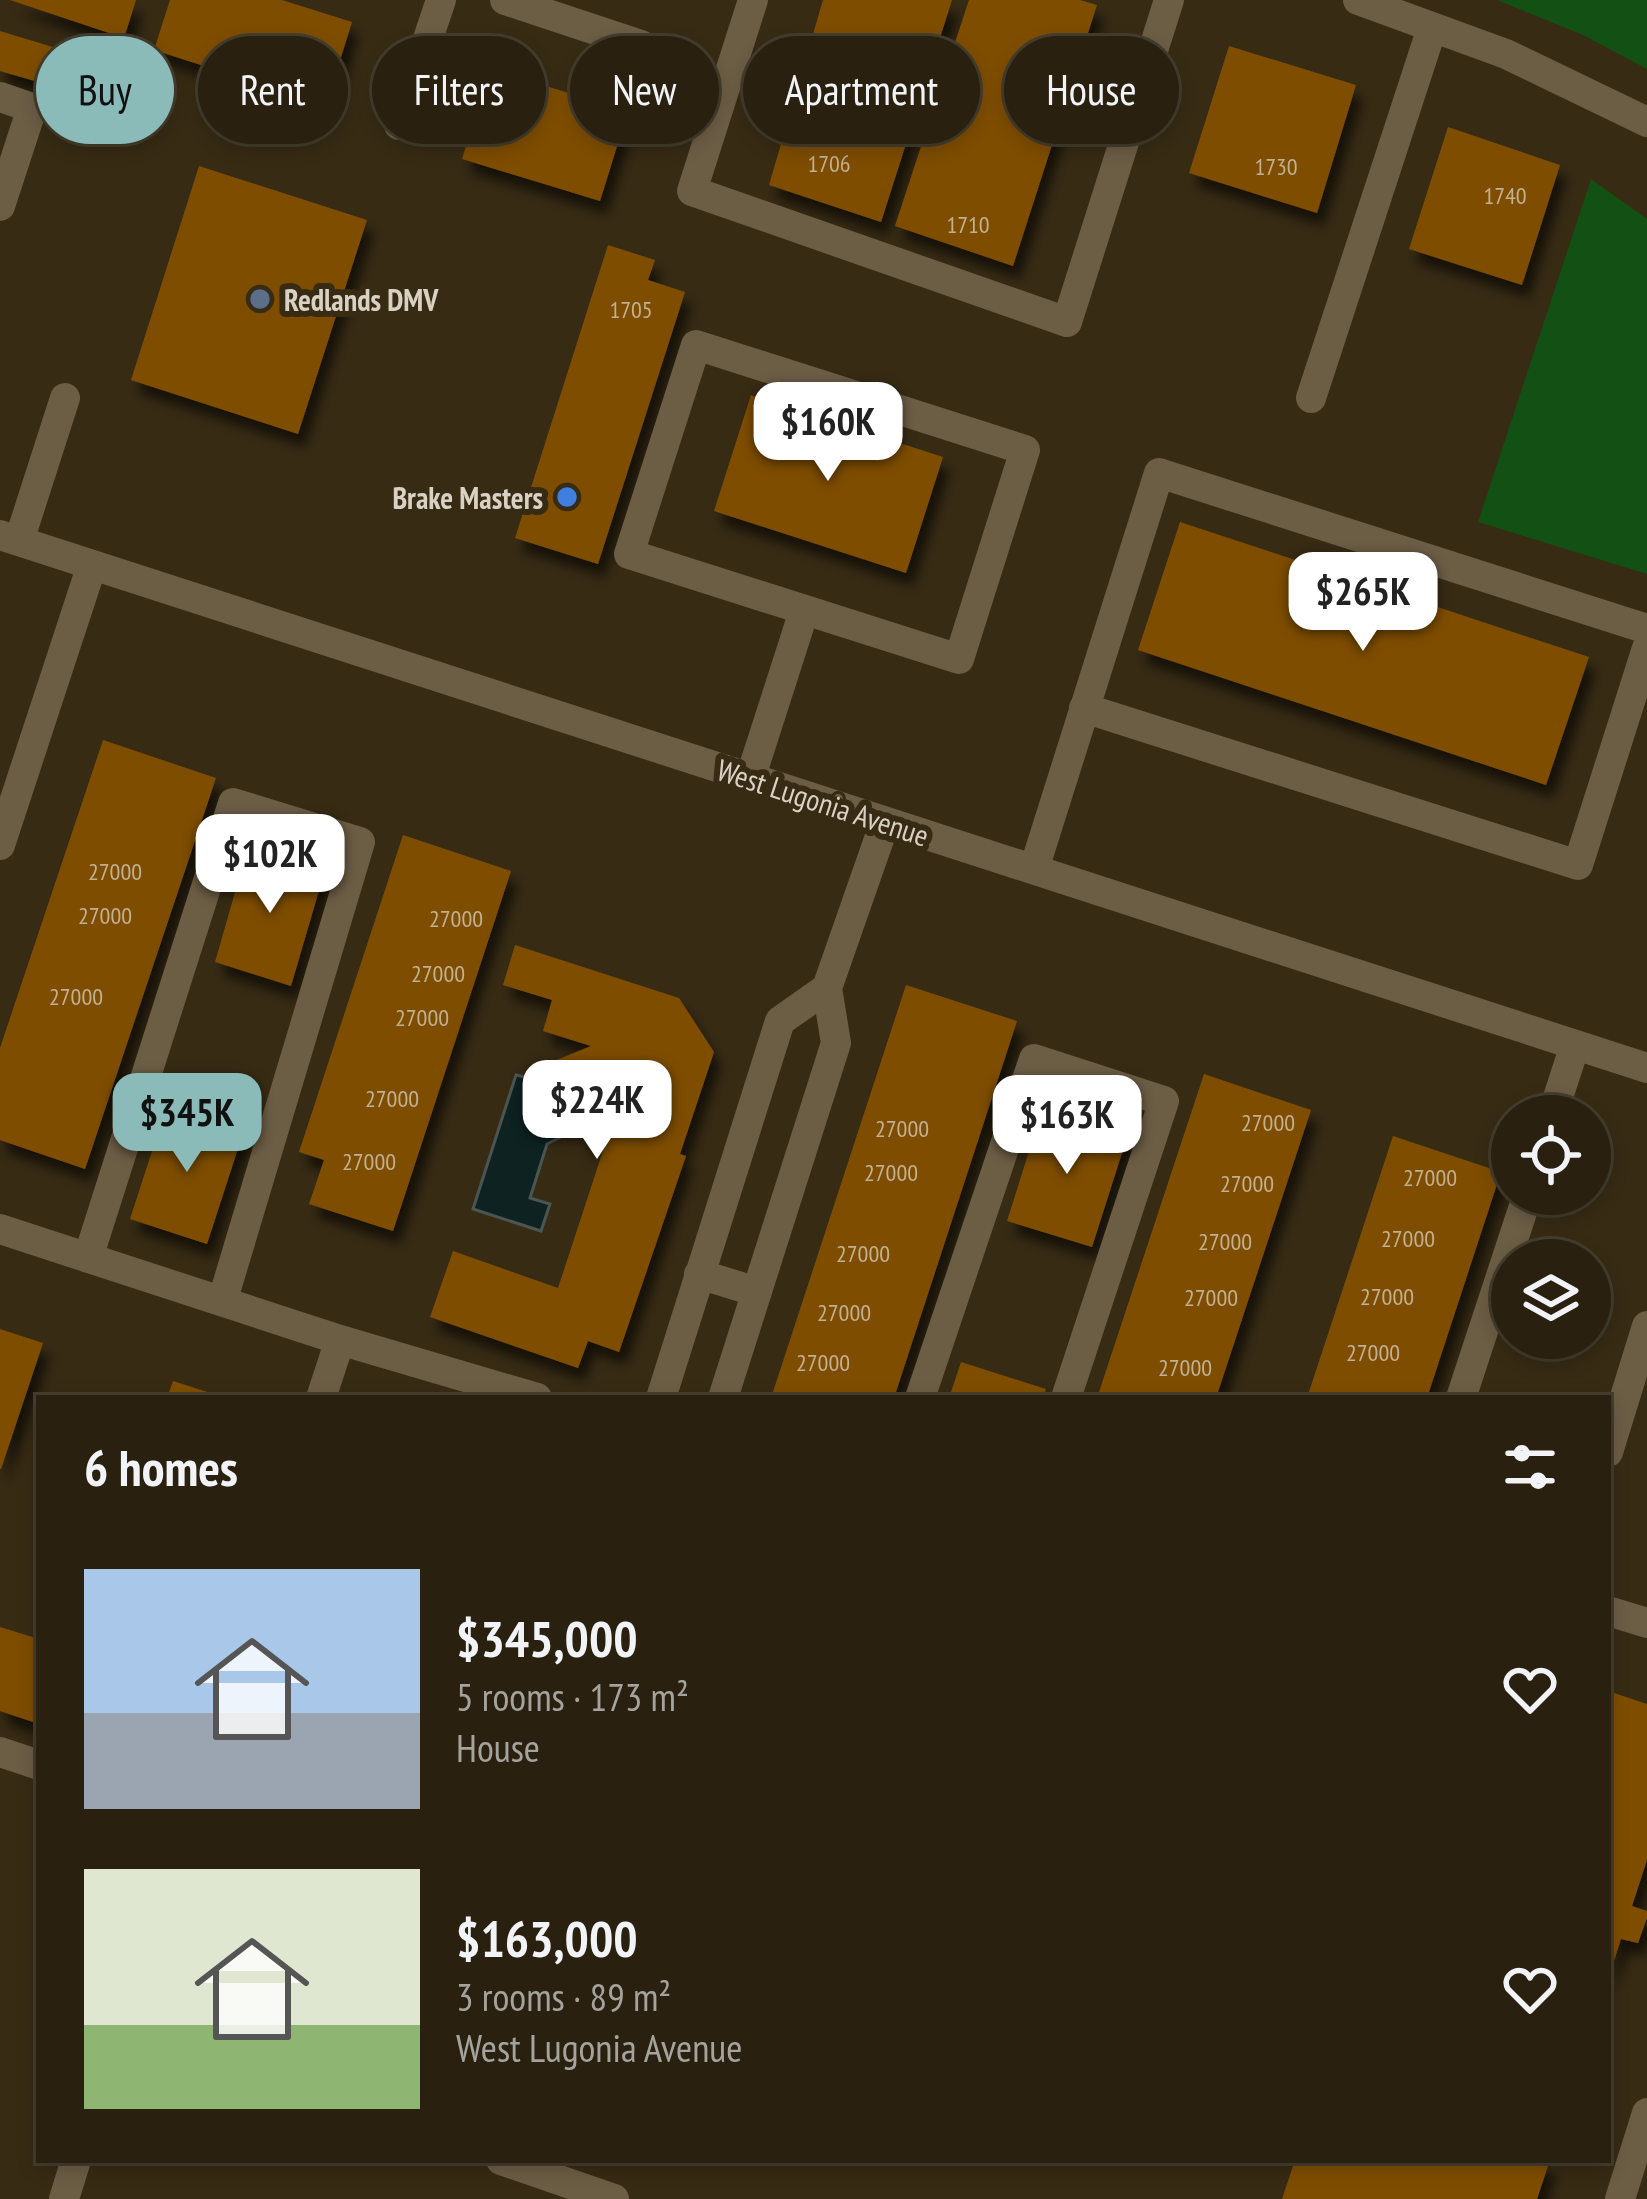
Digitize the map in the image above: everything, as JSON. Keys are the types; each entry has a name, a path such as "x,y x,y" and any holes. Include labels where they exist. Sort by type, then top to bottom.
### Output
{"street":[{"path":"429,36 441,0"},
{"path":"506,0 614,36"},
{"path":"753,0 692,191 1067,322 1169,0"},
{"path":"1358,0 1506,54 1647,122"},
{"path":"1311,398 1432,28"},
{"path":"0,98 32,108 0,206"},
{"path":"696,345 1025,450 959,659 804,610 629,554 696,345"},
{"path":"9,538 65,398"},
{"path":"1034,869 1159,473 1647,629"},
{"name":"West Lugonia Avenue","path":"9,538 1647,1068"},
{"path":"0,845 92,565"},
{"path":"750,779 804,610"},
{"path":"1084,708 1578,865 1647,648"},
{"path":"88,1258 233,803 360,842 223,1299"},
{"path":"724,1395 836,1043 827,988 885,822"},
{"path":"662,1395 780,1022 827,988"},
{"path":"1559,1095 1575,1045"},
{"path":"921,1395 1034,1059 1164,1101 1067,1395"},
{"path":"1462,1395 1521,1215"},
{"path":"0,1229 223,1299 468,1389 514,1395"},
{"path":"699,1274 757,1292"},
{"path":"1611,1442 1647,1326"},
{"path":"322,1395 340,1340"},
{"path":"1611,1612 1647,1623"},
{"path":"0,1752 36,1764"},
{"path":"1631,2190 1647,2114"},
{"path":"64,2199 75,2163"},
{"path":"511,2163 614,2199"}],"green space":[{"path":"1497,0 1647,0 1647,69 1583,35"},
{"path":"1591,179 1647,219 1647,574 1478,522"}],"water":[{"path":"516,1075 537,1080 544,1092 554,1087 571,1119 561,1124 567,1134 547,1144 530,1198 550,1204 541,1231 473,1209"}],"building":[{"path":"10,0 136,0 125,36"},
{"path":"170,0 282,0 352,22 348,36 198,36 198,64 174,56 174,36 158,36"},
{"path":"823,0 952,0 940,36 812,36"},
{"path":"969,0 1080,0 1097,5 1087,36 1004,36 1004,144 1052,144 1013,266 895,226 922,144 980,144 980,36 957,36"},
{"path":"0,31 36,42 36,81 0,71"},
{"path":"1229,46 1356,85 1317,213 1189,173"},
{"path":"546,86 570,93 570,144 618,144 600,201 462,159 467,144 546,144"},
{"path":"1448,127 1560,165 1522,285 1409,249"},
{"path":"781,144 906,144 881,222 769,185"},
{"path":"199,166 367,220 298,434 131,380"},
{"path":"608,245 655,260 648,280 685,292 598,564 515,538"},
{"path":"751,395 943,457 906,573 714,511"},
{"path":"1180,522 1589,657 1546,785 1138,650"},
{"path":"103,740 216,778 85,1169 0,1140 0,1048"},
{"path":"403,835 511,871 393,1231 309,1204 324,1160 299,1152"},
{"path":"248,847 325,870 291,986 215,962"},
{"path":"515,945 679,998 714,1052 680,1154 686,1156 619,1352 588,1341 578,1368 430,1317 453,1251 558,1288 619,1102 586,1119 554,1061 591,1046 543,1031 552,1000 503,985"},
{"path":"906,985 1017,1021 895,1395 772,1395"},
{"path":"1204,1074 1311,1110 1217,1395 1098,1395"},
{"path":"167,1105 244,1130 207,1244 130,1219"},
{"path":"1043,1107 1128,1134 1092,1247 1007,1221"},
{"path":"1393,1136 1491,1169 1491,1203 1428,1395 1308,1395"},
{"path":"0,1329 43,1343 1,1469 0,1469"},
{"path":"961,1362 1046,1389 1044,1395 950,1395"},
{"path":"173,1381 217,1395 168,1395"},
{"path":"0,1627 36,1638 36,1723 0,1711"},
{"path":"1611,1692 1647,1704 1647,1860 1632,1906 1647,1911 1647,1918 1638,1943 1621,1939 1611,1970"},
{"path":"1294,2163 1549,2163 1537,2199 1282,2199"}],"place":[{"name":"Redlands DMV","path":"260,299"},
{"name":"Brake Masters","path":"567,497"}]}
